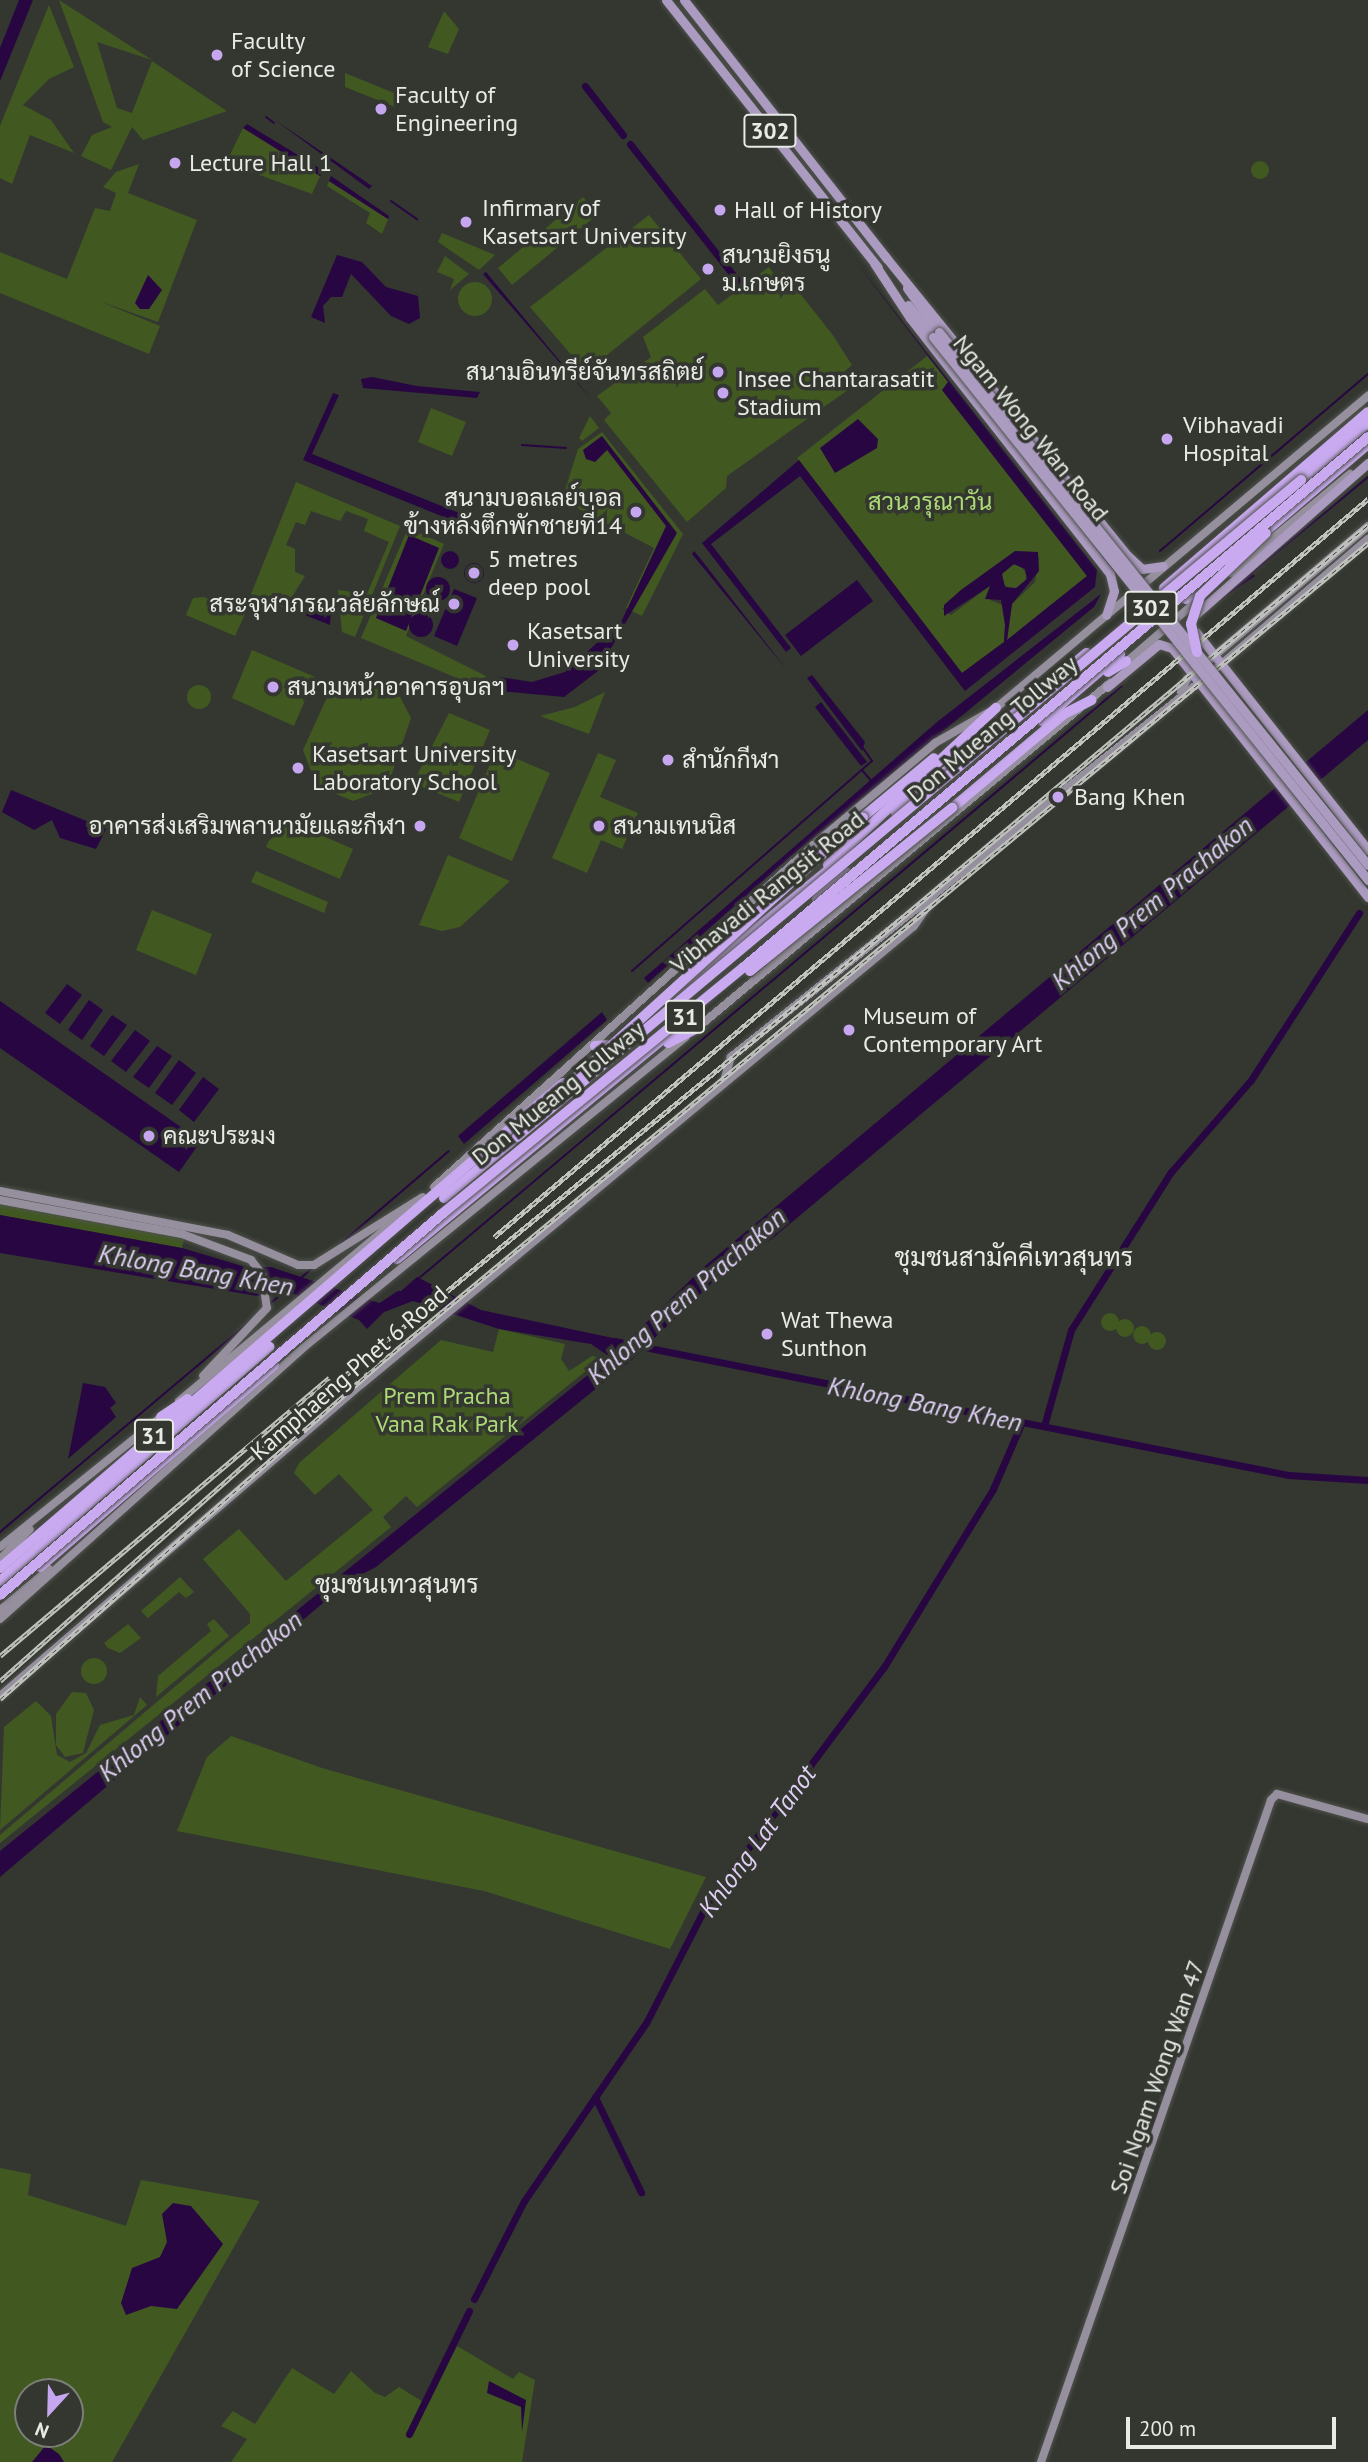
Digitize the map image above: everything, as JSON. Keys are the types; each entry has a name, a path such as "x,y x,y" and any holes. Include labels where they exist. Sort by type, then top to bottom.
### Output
{"highway":[{"name":"Vibhavadi Rangsit Road","path":"0,1568 230,1371 334,1277 610,1045 817,878 1368,412"},
{"name":"Don Mueang Tollway","path":"0,1581 517,1136 1368,423"},
{"name":"Don Mueang Tollway","path":"0,1595 420,1232 535,1141 1368,436"},
{"path":"1197,652 1193,612 1208,585 1368,444"},
{"name":"Vibhavadi Rangsit Road","path":"0,1600 259,1379 655,1050 831,886 1078,691 1368,444"},
{"path":"1078,691 1126,661"},
{"path":"535,1141 952,808 1064,714 1092,700"},
{"path":"817,878 996,708"},
{"path":"517,1136 568,1082 863,817 965,737"},
{"path":"655,1050 700,1027"},
{"path":"595,1046 610,1045"},
{"path":"161,1417 230,1371"},
{"path":"216,1426 259,1379"}],"main road":[{"name":"Ngam Wong Wan Road","path":"666,0 874,262 1197,652 1368,865"},
{"name":"Ngam Wong Wan Road","path":"684,0 884,255 936,335 1368,880"},
{"path":"884,255 1125,553 1142,569 1163,566"},
{"path":"874,262 910,318 1110,574 1114,591 1106,615"},
{"name":"Vibhavadi Rangsit Road","path":"334,1277 595,1046 864,801 935,743 996,708 1368,396"},
{"path":"1368,461 1202,606 1196,632 1368,850"},
{"name":"Vibhavadi Rangsit Road","path":"369,1288 700,1027 1092,700 1107,687 1126,661 1368,461"},
{"name":"Kamphaeng Phet 6 Road","path":"1181,692 1192,674 1368,526"},
{"name":"Kamphaeng Phet 6 Road","path":"724,1081 732,1057 906,912 932,900 1181,692 1199,683 1368,539"},
{"path":"1110,574 1126,569 1125,553"},
{"path":"1107,687 1159,644 1172,648 1368,897"},
{"path":"1225,715 1219,701 1232,689 1248,698"},
{"name":"Kamphaeng Phet 6 Road","path":"0,1696 438,1320 914,926 932,900"},
{"path":"0,1191 228,1235 298,1265 330,1260 424,1197"},
{"path":"0,1200 228,1249 251,1260 268,1293 267,1308 195,1387"},
{"name":"Vibhavadi Rangsit Road","path":"0,1547 195,1387 304,1303"},
{"name":"Vibhavadi Rangsit Road","path":"0,1619 337,1314"},
{"path":"0,1559 52,1506"},
{"path":"0,1610 82,1544"},
{"name":"Soi Ngam Wong Wan 47","path":"1041,2462 1271,1800 1277,1794 1368,1819"}],"green space":[{"path":"59,0 152,60 97,42 117,108 132,113 152,61 227,111 143,140 132,127 111,170 81,156 92,135 112,127 103,122"},
{"path":"49,5 74,67 49,79 23,105 51,120 74,153 30,135 12,184 0,178 0,126"},
{"path":"444,11 459,29 448,54 428,47"},
{"path":"345,73 404,97 395,107 345,87"},
{"path":"243,128 320,176 312,194 226,163"},
{"path":"1260,161 1266,164 1269,170 1266,176 1260,179 1254,176 1251,170 1254,164"},
{"path":"139,164 128,193 197,220 158,322 99,301 160,326 149,354 0,293 0,252 67,279 95,208 110,211 116,193 103,187 116,172"},
{"path":"329,181 388,219 382,234 366,223 370,213 327,186"},
{"path":"583,197 598,214 512,285 498,268"},
{"path":"649,215 701,279 586,372 530,307"},
{"path":"442,233 495,255 479,270 438,242"},
{"path":"445,256 469,274 450,290 454,279 437,272"},
{"name":"Insee Chantarasatit Stadium","path":"769,267 776,277 783,272 832,334 852,365 845,371 848,390 727,476 726,488 687,522 604,420 611,413 597,396 651,357 643,337 705,289 718,305"},
{"path":"475,282 487,287 492,299 487,311 475,316 463,311 458,299 463,287"},
{"name":"สวนวรุณาวัน","path":"927,356 949,383 942,390 1087,576 1007,640 1012,604 1035,582 1039,558 1004,560 961,590 942,609 951,615 990,586 990,600 1005,606 1004,642 962,673 797,458"},
{"path":"431,408 466,422 452,456 418,442"},
{"path":"590,416 599,428 582,441 579,438"},
{"path":"602,432 683,534 642,616 626,608 654,548 562,500 578,449"},
{"path":"296,482 400,526 355,637 342,632 338,590 367,594 389,542 364,531 368,519 346,511 340,521 311,511 305,525 296,522 286,545 295,549 295,572 305,576 285,608 251,594"},
{"path":"408,528 444,544 406,636 486,676 481,688 361,638"},
{"path":"1009,565 1019,565 1026,572 1026,582 1019,589 1009,589 1002,582 1002,572"},
{"path":"204,597 245,614 235,636 186,615 193,598"},
{"name":"สนามหน้าอาคารอุบลฯ","path":"252,650 315,677 294,726 232,698"},
{"path":"356,679 400,697 411,718 387,788 353,801 317,786 303,750 328,695"},
{"path":"199,685 207,689 211,697 207,705 199,709 191,705 187,697 191,689"},
{"path":"605,692 589,734 540,716 575,707"},
{"path":"449,713 490,730 459,802 413,783"},
{"path":"496,750 550,773 512,861 459,838"},
{"name":"สนามเทนนิส","path":"598,753 616,760 600,797 638,813 622,849 601,840 587,873 552,858"},
{"path":"279,817 353,849 340,879 266,847"},
{"path":"448,855 510,881 460,927 442,931 419,925"},
{"path":"256,871 328,902 324,913 251,882"},
{"path":"152,910 212,934 196,975 136,950"},
{"path":"0,1203 184,1238 182,1248 0,1215"},
{"path":"1110,1313 1116,1316 1119,1322 1116,1328 1110,1331 1104,1328 1101,1322 1104,1316"},
{"path":"1125,1319 1131,1322 1134,1328 1131,1334 1125,1337 1119,1334 1116,1328 1119,1322"},
{"path":"1142,1326 1148,1329 1151,1335 1148,1341 1142,1344 1136,1341 1133,1335 1136,1329"},
{"name":"Prem Pracha Vana Rak Park","path":"499,1329 565,1344 561,1359 569,1371 592,1356 602,1358 417,1507 406,1496 383,1517 391,1527 0,1843 0,1835 250,1623 250,1614 203,1559 239,1529 286,1581 373,1510 339,1474 315,1495 294,1473 299,1463 441,1340 493,1352"},
{"path":"1157,1332 1163,1335 1166,1341 1163,1347 1157,1350 1151,1347 1148,1341 1151,1335"},
{"path":"180,1577 194,1592 186,1598 179,1592 148,1618 141,1611"},
{"path":"214,1619 229,1636 156,1697 158,1676 211,1631 207,1624"},
{"path":"128,1624 141,1638 120,1653 108,1648 104,1643"},
{"path":"94,1658 103,1662 107,1671 103,1680 94,1684 85,1680 81,1671 85,1662"},
{"path":"72,1692 86,1693 94,1710 83,1753 65,1757 56,1745 56,1714"},
{"path":"140,1697 147,1705 0,1830 4,1727 36,1701 51,1716 57,1755 70,1762 86,1753 100,1725 134,1715"},
{"path":"231,1736 322,1768 706,1877 670,1949 484,1891 177,1831 207,1757"},
{"path":"0,2168 31,2174 28,2195 126,2226 141,2180 260,2201 112,2462 0,2462"},
{"path":"457,2346 513,2379 519,2372 535,2380 522,2462 231,2462 247,2439 221,2426 233,2411 255,2424 292,2368 334,2394 351,2371 375,2393 385,2397 399,2387 428,2405"}],"water":[{"path":"19,0 33,0 0,81 0,48"},
{"path":"275,120 372,186 369,189"},
{"path":"247,124 324,171 320,176 243,128"},
{"path":"331,176 389,216 388,219 329,181"},
{"path":"337,255 362,262 386,287 418,296 420,318 409,324 391,316 351,274 342,297 331,297 323,306 325,323 311,317"},
{"path":"856,262 1097,570 1095,587 965,691 800,476 711,544 791,648 786,652 702,543 799,460 962,673 1004,642 1005,625 1001,600 985,599 990,586 944,616 944,605 961,590 1015,551 1038,552 1039,571 1012,604 1007,640 1087,576 942,390 948,382","holes":["1014,564 1025,569 1027,579 1016,588 1005,587 1002,574"]},
{"path":"486,272 593,401 483,274"},
{"path":"148,275 162,290 149,309 140,309 135,303"},
{"path":"372,377 417,386 480,392 477,398 363,388 361,379"},
{"path":"333,393 339,395 312,454 464,515 461,524 303,460"},
{"path":"858,419 878,439 877,448 835,473 820,448"},
{"path":"602,436 677,533 598,671 564,697 500,691 499,677 532,682 565,672 622,620 666,526 607,450 595,462 586,459 583,450"},
{"path":"409,535 439,548 406,631 376,618"},
{"path":"446,551 454,551 459,560 457,567 446,569 441,564 441,556"},
{"path":"694,551 700,558 786,669 692,554"},
{"name":"5 metres deep pool","path":"470,563 478,563 484,573 478,583 470,583 464,577 464,569"},
{"path":"1251,571 1255,576 1208,609"},
{"path":"433,577 443,577 450,584 450,594 443,601 433,601 426,594 426,584"},
{"path":"857,580 873,601 801,656 785,635"},
{"path":"454,589 477,598 457,646 434,636"},
{"path":"1101,594 1094,607 791,856 648,983 644,978 937,722"},
{"path":"306,598 331,608 330,625 295,611"},
{"path":"421,613 432,620 433,625 426,636 421,637 410,630 409,625 416,614"},
{"path":"812,675 865,742 862,751 807,678"},
{"path":"821,702 867,762 861,766 815,707"},
{"name":"Khlong Prem Prachakon","path":"1368,710 1368,740 773,1238 722,1273 635,1357 376,1567 349,1581 0,1877 0,1851 610,1357 591,1344 499,1329 413,1301 384,1312 367,1329 359,1320 291,1293 257,1296 0,1253 0,1215 182,1248 249,1268 271,1267 385,1305 417,1277 481,1310 627,1341 705,1266"},
{"path":"11,790 106,829 96,849 60,838 52,820 34,830 2,812"},
{"path":"67,984 82,995 60,1024 45,1013"},
{"path":"89,1000 103,1010 82,1040 68,1030"},
{"path":"0,1001 201,1141 179,1172 0,1048"},
{"path":"602,1012 607,1020 464,1144 458,1136"},
{"path":"112,1015 127,1025 104,1056 90,1046"},
{"path":"135,1030 150,1041 126,1072 111,1061"},
{"path":"157,1046 172,1056 149,1088 133,1077"},
{"path":"179,1060 196,1073 172,1105 155,1093"},
{"path":"203,1077 219,1089 194,1122 179,1110"},
{"path":"83,1383 105,1387 116,1403 110,1408 116,1417 68,1459"},
{"path":"173,2203 191,2206 223,2244 177,2309 151,2306 126,2315 121,2303 132,2268 160,2257 167,2242 162,2214"},
{"path":"489,2381 526,2400 522,2432 521,2407 487,2393"},
{"path":"44,2448 50,2448 64,2462 32,2462"}],"waterway":[{"path":"585,86 623,135"},
{"path":"266,117 274,123"},
{"path":"630,144 737,280"},
{"path":"391,201 417,219"},
{"path":"1160,551 1368,374"},
{"path":"522,445 566,448"},
{"path":"1252,573 1368,477"},
{"path":"418,1279 1122,686"},
{"path":"632,971 872,761 863,748"},
{"path":"862,770 872,782"},
{"path":"1044,1426 1071,1330 1171,1172 1251,1080 1359,913"},
{"path":"340,1244 449,1151"},
{"path":"301,1278 312,1268"},
{"path":"268,1305 283,1293"},
{"name":"Khlong Bang Khen","path":"376,1309 398,1294"},
{"path":"0,1532 248,1323"},
{"name":"Khlong Bang Khen","path":"614,1341 1288,1475 1368,1480"},
{"name":"Khlong Lat Tanot","path":"474,2299 524,2201 646,2023 708,1902 884,1667 993,1489 1022,1422"},
{"path":"595,2097 641,2192"},
{"name":"Khlong Lat Tanot","path":"409,2434 469,2311"}],"railway":[{"path":"494,1237 1368,499"},
{"path":"0,1681 369,1355 866,948 1368,525"},
{"path":"0,1699 378,1365 1368,543"},
{"path":"0,1656 329,1378"}],"place":[{"name":"Faculty of Science","path":"217,55"},
{"name":"Faculty of Engineering","path":"381,109"},
{"name":"Lecture Hall 1","path":"175,163"},
{"name":"Hall of History","path":"720,210"},
{"name":"Infirmary of Kasetsart University","path":"466,222"},
{"name":"สนามยิงธนู ม.เกษตร","path":"708,269"},
{"name":"สนามอินทรีย์จันทรสถิตย์","path":"718,372"},
{"name":"Insee Chantarasatit Stadium","path":"723,393"},
{"name":"Vibhavadi Hospital","path":"1167,439"},
{"name":"สนามบอลเลย์บอล ข้างหลังตึกพักชายที่14","path":"636,512"},
{"name":"5 metres deep pool","path":"474,573"},
{"name":"สระจุฬาภรณวลัยลักษณ์","path":"454,604"},
{"name":"Kasetsart University","path":"513,645"},
{"name":"สนามหน้าอาคารอุบลฯ","path":"273,687"},
{"name":"สำนักกีฬา","path":"668,760"},
{"name":"Kasetsart University Laboratory School","path":"298,768"},
{"name":"Bang Khen","path":"1058,797"},
{"name":"อาคารส่งเสริมพลานามัยและกีฬา","path":"420,826"},
{"name":"สนามเทนนิส","path":"599,826"},
{"name":"Museum of Contemporary Art","path":"849,1030"},
{"name":"คณะประมง","path":"149,1136"},
{"name":"Wat Thewa Sunthon","path":"767,1334"}],"district":[{"name":"ชุมชนสามัคคีเทวสุนทร","path":"1014,1257"},
{"name":"ชุมชนเทวสุนทร","path":"397,1584"}]}
